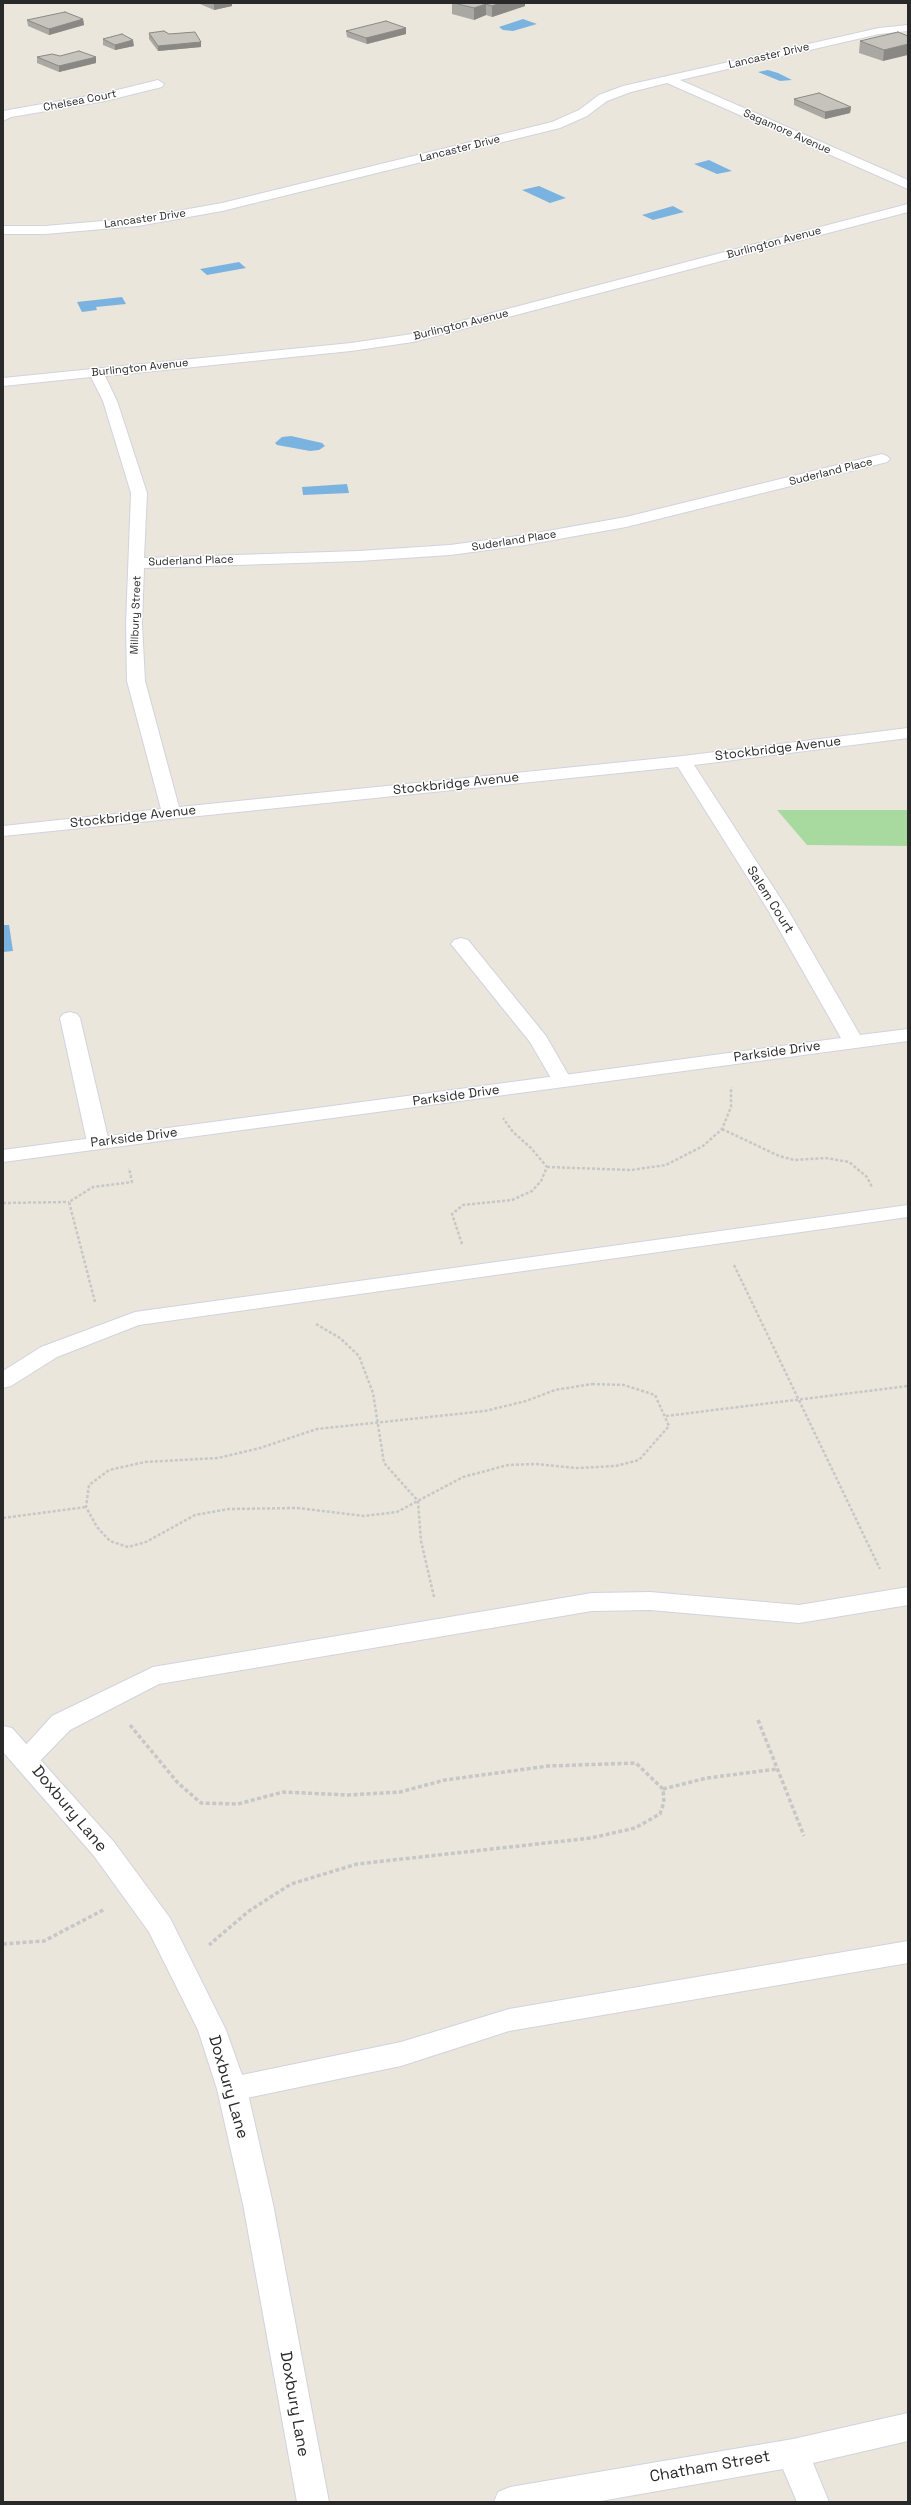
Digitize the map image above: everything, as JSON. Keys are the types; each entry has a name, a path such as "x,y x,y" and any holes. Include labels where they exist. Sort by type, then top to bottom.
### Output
{"street":[{"name":"Lancaster Drive","path":"3,230 45,230 138,222 222,207 556,125 583,113 603,98 627,89 879,31 908,28"},
{"name":"Sagamore Avenue","path":"667,79 908,185"},
{"name":"Chelsea Court","path":"3,117 7,114 105,97 158,84"},
{"name":"Burlington Avenue","path":"3,382 351,347 413,338 908,208"},
{"name":"Millbury Street","path":"96,373 110,401 139,493 138,562 134,624 136,681 171,812"},
{"name":"Suderland Place","path":"138,562 358,556 450,550 525,540 626,522 882,459"},
{"name":"Stockbridge Avenue","path":"3,831 171,812 683,761 908,733"},
{"name":"Salem Court","path":"683,761 778,910 853,1041"},
{"path":"461,944 540,1040 562,1081"},
{"path":"70,1018 98,1142"},
{"name":"Parkside Drive","path":"3,1156 908,1034"},
{"path":"3,1381 49,1352 113,1326 135,1319 908,1211"},
{"path":"26,1759 60,1723 153,1676 442,1626 592,1602 650,1601 799,1614 901,1597"},
{"name":"Doxbury Lane","path":"3,1735 26,1759 104,1849 160,1926 212,2030 232,2089 258,2204 312,2502"},
{"path":"232,2089 401,2054 509,2020 908,1952"},
{"name":"Chatham Street","path":"510,2502 793,2453 908,2427"},
{"path":"793,2453 814,2502"}],"path":[{"path":"492,1091 502,1115 514,1132 531,1148 547,1167 631,1170 666,1165 703,1146 722,1129 731,1107 731,1087"},
{"path":"722,1129 779,1156 794,1160 826,1158 850,1162 867,1177 886,1214"},
{"path":"3,1203 69,1202 93,1188 132,1182 122,1139"},
{"path":"470,1271 452,1214 463,1205 512,1200 532,1191 541,1181 547,1167"},
{"path":"69,1202 96,1305 113,1326"},
{"path":"721,1236 798,1400 901,1597"},
{"path":"287,1297 309,1320 340,1338 359,1356 373,1393 384,1462 418,1501 421,1541 442,1626"},
{"path":"592,1384 624,1385 655,1396 666,1416 669,1426 639,1460 616,1466 577,1468 536,1464 508,1465 463,1477 397,1512 364,1516 298,1508 229,1509 194,1515 146,1542 128,1547 110,1541 97,1527 86,1507 89,1485 109,1470 145,1462 218,1458 260,1448 317,1429 379,1424 485,1411 526,1401 555,1390 592,1384"},
{"path":"666,1416 908,1386"},
{"path":"3,1518 86,1507"},
{"path":"111,1696 128,1724 178,1783 201,1803 238,1804 283,1792 348,1795 400,1792 445,1780 548,1766 636,1763 663,1789 664,1802 660,1814 636,1828 592,1838 357,1864 291,1884 249,1911 182,1968"},
{"path":"758,1720 804,1836"},
{"path":"663,1789 707,1778 777,1769"},
{"path":"3,1944 44,1941 136,1894"}],"green space":[{"path":"777,810 908,810 908,846 807,845"}],"water":[{"path":"523,19 537,24 513,31 503,30 499,27"},
{"path":"768,70 792,80 780,81 758,72"},
{"path":"709,160 732,171 717,174 694,164"},
{"path":"539,186 566,198 550,203 522,190"},
{"path":"673,206 684,212 653,220 642,215"},
{"path":"239,262 246,268 207,275 200,269"},
{"path":"122,297 126,304 96,307 97,310 82,312 77,302"},
{"path":"291,436 322,443 325,446 319,450 310,451 277,445 275,443 282,437"},
{"path":"347,484 349,493 303,495 302,487"},
{"path":"3,925 9,925 13,951 3,952"}],"building":[{"path":"454,3 500,3 492,6 486,4 474,8"},
{"path":"65,12 83,19 49,29 27,20"},
{"path":"386,21 406,28 366,38 346,31"},
{"path":"164,31 169,34 195,32 201,42 158,46 149,33"},
{"path":"898,32 908,36 908,44 884,50 860,41"},
{"path":"122,34 133,40 115,45 103,39"},
{"path":"79,51 96,57 59,66 37,57 52,54 60,56"},
{"path":"819,93 851,107 825,112 794,99"}]}
